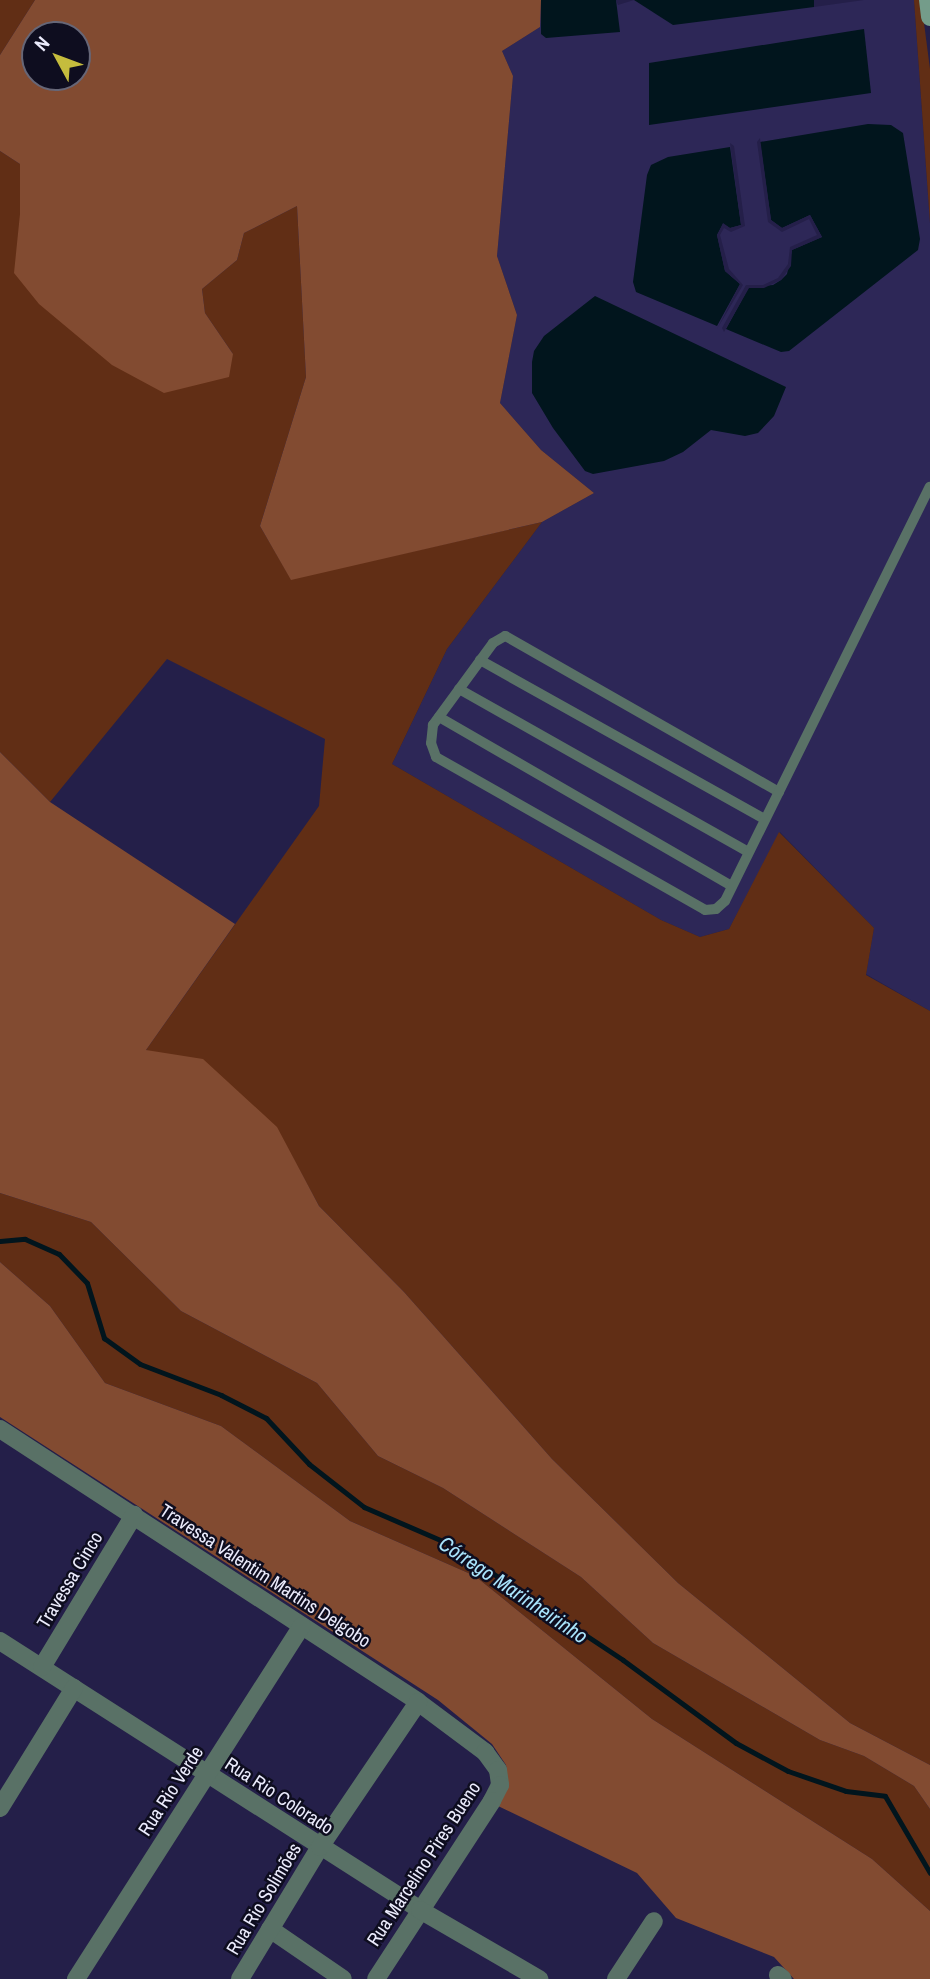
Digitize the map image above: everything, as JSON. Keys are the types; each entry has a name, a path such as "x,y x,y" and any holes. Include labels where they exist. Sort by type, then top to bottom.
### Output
{"main road":[{"path":"928,0 930,17"}],"street":[{"name":"Travessa Valentim Martins Delgobo","path":"0,1429 418,1702 485,1752 498,1770"},
{"name":"Travessa Cinco","path":"42,1667 134,1515"},
{"name":"Rua Rio Verde","path":"76,1979 302,1626"},
{"name":"Rua Rio Colorado","path":"0,1641 420,1910 539,1979"},
{"path":"0,1808 74,1688"},
{"name":"Rua Rio Solimões","path":"240,1979 320,1847 418,1702"},
{"name":"Rua Marcelino Pires Bueno","path":"376,1979 492,1801 500,1785 498,1770"},
{"path":"616,1979 654,1921"},
{"path":"270,1929 343,1979"}],"lane":[{"path":"779,792 505,636 493,643 433,725 430,743 436,757 705,910 716,909 732,886 748,852 779,792 930,487"},
{"path":"480,660 765,820"},
{"path":"459,689 748,852"},
{"path":"439,717 732,886"}],"shaded area":[{"path":"0,0 35,0 21,21 0,55"},
{"path":"35,0 541,0 540,27 502,51 513,76 497,256 517,315 500,403 541,450 594,493 542,522 291,580 260,526 306,377 297,206 244,233 237,260 202,289 205,313 233,354 229,377 164,393 112,365 39,304 14,273 20,214 20,164 0,151 0,55 21,22 21,91 91,91 91,21 22,21"},
{"path":"541,0 616,0 618,5 634,0 814,0 814,7 864,0 914,0 930,223 930,1011 866,974 874,928 780,832 729,929 700,937 661,920 392,764 447,649 542,522 594,493 541,450 500,403 517,315 497,256 513,76 502,51 540,27"},
{"path":"914,0 921,0 930,69 930,223"},
{"path":"0,151 20,164 20,214 233,354 205,313 202,289 237,260 244,233 297,206 306,377 260,526 291,579 542,522 447,649 392,764 661,920 700,937 729,929 779,832 874,928 866,975 930,1011 930,1765 850,1723 678,1583 552,1459 404,1292 319,1206 276,1127 146,1050 319,806 325,739 167,659 50,802 0,752"},
{"path":"0,752 50,802 235,924 146,1050 203,1059 277,1127 319,1206 404,1292 552,1459 678,1583 850,1723 930,1765 930,1809 914,1786 864,1756 820,1740 653,1643 581,1577 443,1488 378,1456 317,1383 181,1311 91,1222 0,1193"},
{"path":"0,1193 91,1222 181,1311 317,1383 378,1456 443,1488 581,1577 653,1643 820,1740 864,1756 914,1786 930,1809 930,1911 872,1859 652,1719 475,1576 350,1521 221,1426 105,1383 50,1306 0,1262"},
{"path":"0,1262 50,1306 105,1383 221,1426 350,1521 475,1576 652,1719 872,1859 930,1911 930,1979 794,1979 774,1957 676,1918 637,1873 498,1806 508,1785 506,1765 492,1744 438,1700 0,1417"}],"water":[{"path":"541,0 616,0 620,32 546,38 541,34"},
{"path":"634,0 814,0 814,7 673,25"},
{"path":"864,29 871,93 649,125 649,63"},
{"path":"868,124 891,125 903,133 920,239 918,250 789,351 781,352 726,329 749,287 773,285 781,280 787,274 792,250 822,237 810,215 782,228 771,220 760,142"},
{"path":"730,147 741,225 730,228 723,224 717,235 725,271 740,284 717,326 636,292 633,282 647,175 651,165 668,157"},
{"path":"595,296 786,387 774,416 758,433 745,436 711,430 683,452 664,461 593,474 585,471 553,428 532,393 532,362 534,351 544,336"}],"pier":[{"path":"760,138 771,220 782,228 810,215 822,237 792,250 791,266 781,280 764,288 749,288 724,332 722,328 746,285 763,285 778,278 788,264 790,247 817,235 809,219 782,232 768,222 757,142"},
{"path":"730,143 734,146 745,226 731,232 724,228 720,235 729,269 743,285 717,329 740,284 725,271 717,235 723,223 730,228 741,225"}],"waterway":[{"name":"Córrego Marinheirinho","path":"0,1241 25,1239 59,1254 87,1283 104,1338 140,1364 221,1395 266,1418 309,1464 364,1507 447,1543 623,1660 736,1743 788,1771 846,1791 885,1796 930,1873"}]}
